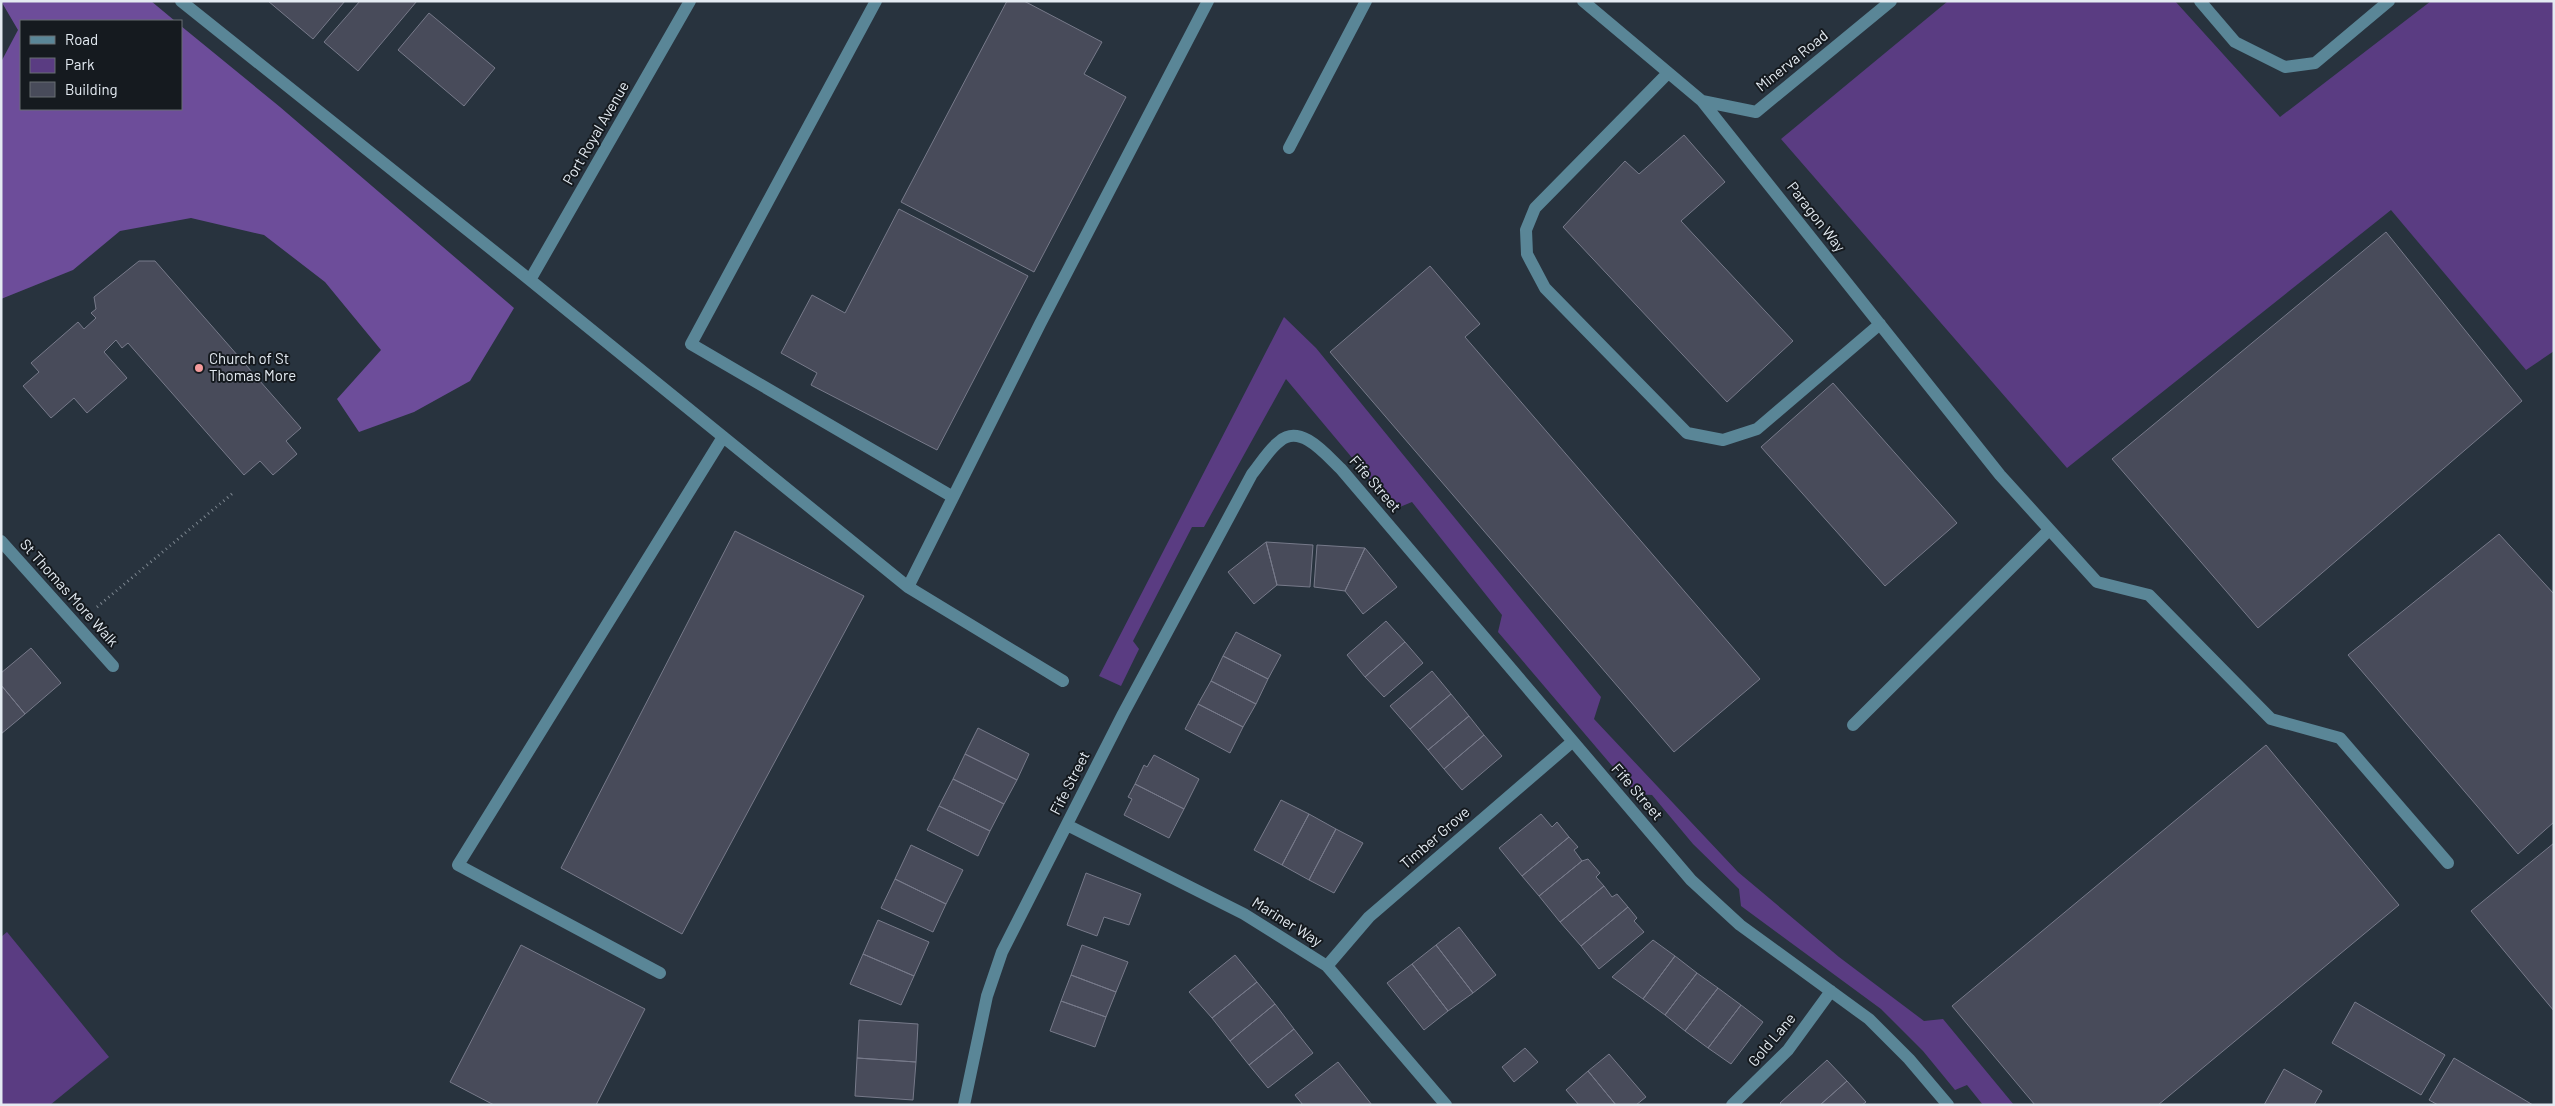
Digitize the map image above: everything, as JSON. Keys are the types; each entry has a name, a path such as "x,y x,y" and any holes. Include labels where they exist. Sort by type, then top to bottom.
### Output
{"street":[{"path":"181,1 530,280 908,587 1063,682"},
{"name":"Port Royal Avenue","path":"530,280 690,1"},
{"path":"876,1 691,344 953,498"},
{"path":"908,587 1208,1"},
{"path":"1288,148 1366,1"},
{"name":"Paragon Way","path":"1584,1 1702,101 2000,475 2097,582 2150,595 2271,719 2340,738 2448,863"},
{"name":"Minerva Road","path":"1702,101 1756,112 1891,1"},
{"path":"2200,1 2234,42 2285,67 2315,63 2389,1"},
{"path":"1668,73 1535,208 1526,230 1527,254 1545,288 1687,433 1723,440 1756,429 1880,324"},
{"name":"Fife Street","path":"964,1105 987,996 1002,952 1123,714 1252,474 1280,440 1291,435 1304,437 1342,469 1691,880 1740,925 1831,990 1869,1020 1909,1059 1948,1105"},
{"path":"660,973 458,865 723,437"},
{"path":"1853,724 2049,530"},
{"name":"St Thomas More Walk","path":"1,541 113,666"},
{"name":"Timber Grove","path":"1327,966 1368,917 1572,742"},
{"name":"Mariner Way","path":"1067,825 1244,914 1327,966 1446,1105"},
{"name":"Gold Lane","path":"1732,1105 1788,1050 1831,990"}],"path":[{"path":"76,625 233,493"}],"green space":[{"path":"1948,1 2175,1 2280,117 2431,1 2554,1 2554,351 2526,370 2391,210 2067,468 1781,139"},
{"path":"1284,317 1316,348 1601,697 1594,719 1738,872 1839,957 1924,1021 1943,1019 2014,1105 1983,1105 1967,1085 1955,1090 1923,1051 1881,1009 1741,906 1739,889 1693,844 1652,795 1636,794 1498,632 1502,615 1412,502 1395,509 1286,379 1204,527 1192,527 1133,641 1139,649 1121,686 1099,676"},
{"path":"7,932 109,1057 50,1105 1,1105 1,937"}],"shaded area":[{"path":"1,1 151,1 174,20 20,20 20,110 182,110 182,27 280,107 514,308 470,381 414,412 359,432 337,399 381,350 325,282 264,235 191,218 120,231 73,270 1,299 1,62 18,30"}],"building":[{"path":"268,1 345,1 313,39"},
{"path":"360,1 417,1 358,71 324,42"},
{"path":"1007,1 1024,1 1102,42 1084,74 1126,97 1034,272 901,202"},
{"path":"429,13 495,68 464,106 398,50"},
{"path":"1684,135 1725,182 1681,221 1793,341 1727,402 1563,227 1625,161 1639,174"},
{"path":"899,209 1028,276 937,450 811,385 817,373 781,353 812,295 845,313"},
{"path":"2386,232 2522,401 2258,628 2112,459"},
{"name":"Church of St Thomas More","path":"139,261 155,261 301,428 286,441 297,454 273,475 260,461 244,475 128,343 122,348 116,340 104,352 127,378 87,413 74,398 51,418 23,386 39,372 31,363 78,322 84,329 96,318 91,313 96,309 94,297"},
{"path":"1430,266 1480,324 1465,337 1760,679 1674,752 1330,352"},
{"path":"1833,383 1957,523 1885,586 1761,447"},
{"path":"735,531 864,596 682,934 561,868"},
{"path":"2499,534 2554,594 2554,822 2518,854 2348,655"},
{"path":"1266,542 1313,545 1310,587 1277,585"},
{"path":"1266,542 1277,585 1254,604 1228,572"},
{"path":"1317,545 1365,548 1345,591 1314,587"},
{"path":"1365,548 1397,587 1363,614 1345,591"},
{"path":"1386,621 1405,642 1365,677 1347,655"},
{"path":"1236,632 1281,655 1268,679 1223,656"},
{"path":"1405,642 1423,663 1384,697 1365,677"},
{"path":"31,648 61,683 25,714 1,685 1,673"},
{"path":"1223,656 1268,679 1256,704 1211,681"},
{"path":"1432,671 1451,694 1410,729 1390,706"},
{"path":"1211,681 1256,704 1243,727 1198,704"},
{"path":"1,685 25,714 1,734"},
{"path":"1451,694 1469,716 1428,750 1410,729"},
{"path":"1198,704 1243,727 1230,753 1185,729"},
{"path":"1469,716 1484,735 1444,769 1428,750"},
{"path":"978,728 1029,754 1017,780 965,754"},
{"path":"1484,735 1502,756 1462,790 1444,769"},
{"path":"2266,745 2399,905 2158,1105 2035,1105 1952,1006"},
{"path":"965,754 1017,780 1004,804 953,779"},
{"path":"1154,755 1199,779 1184,809 1135,784 1144,765 1147,767"},
{"path":"953,779 1004,804 990,831 939,806"},
{"path":"1135,784 1184,809 1169,838 1124,815 1132,799 1128,797"},
{"path":"1281,800 1309,814 1282,865 1254,850"},
{"path":"939,806 990,831 978,856 927,830"},
{"path":"1309,814 1336,829 1309,880 1282,865"},
{"path":"1541,814 1552,827 1557,822 1569,837 1522,876 1499,848"},
{"path":"1336,829 1363,843 1334,893 1309,880"},
{"path":"1569,837 1578,847 1574,850 1582,861 1539,896 1522,876"},
{"path":"2554,843 2554,1011 2471,911"},
{"path":"911,845 963,870 946,904 895,879"},
{"path":"1588,859 1600,873 1596,877 1604,886 1560,922 1539,896 1582,861"},
{"path":"1086,873 1141,894 1129,925 1104,917 1097,936 1067,925"},
{"path":"895,879 946,904 933,932 881,908"},
{"path":"1604,886 1612,897 1617,894 1628,907 1581,946 1560,922"},
{"path":"1628,907 1637,918 1634,921 1644,932 1599,969 1581,946"},
{"path":"878,920 929,942 914,976 863,954"},
{"path":"1459,927 1496,975 1473,993 1436,945"},
{"path":"1653,940 1675,956 1643,999 1612,977"},
{"path":"521,945 645,1009 596,1105 494,1105 450,1082"},
{"path":"1082,945 1128,962 1116,992 1071,975"},
{"path":"1436,945 1473,993 1448,1011 1412,964"},
{"path":"863,954 914,976 901,1005 850,984"},
{"path":"1235,955 1257,982 1212,1018 1189,992"},
{"path":"1675,956 1697,973 1665,1015 1643,999"},
{"path":"1412,964 1448,1011 1424,1030 1387,983"},
{"path":"1697,973 1718,988 1685,1031 1665,1015"},
{"path":"1071,975 1116,992 1106,1017 1061,1001"},
{"path":"1257,982 1275,1004 1230,1041 1212,1018"},
{"path":"1718,988 1741,1005 1708,1048 1685,1031"},
{"path":"1061,1001 1106,1017 1095,1047 1050,1031"},
{"path":"2355,1002 2445,1055 2421,1095 2332,1043"},
{"path":"1275,1004 1294,1029 1249,1065 1230,1041"},
{"path":"1741,1005 1763,1022 1731,1064 1708,1048"},
{"path":"859,1020 918,1024 916,1062 857,1058"},
{"path":"1294,1029 1313,1053 1268,1088 1249,1065"},
{"path":"1525,1048 1538,1062 1514,1082 1502,1067"},
{"path":"1609,1054 1646,1097 1636,1105 1616,1105 1588,1071"},
{"path":"857,1058 916,1062 913,1100 855,1096"},
{"path":"2454,1058 2533,1105 2438,1105 2429,1100"},
{"path":"1827,1060 1847,1081 1820,1105 1782,1105 1780,1103"},
{"path":"1338,1062 1372,1105 1303,1105 1295,1095"},
{"path":"2284,1069 2322,1091 2314,1105 2264,1105"},
{"path":"1588,1071 1616,1105 1579,1105 1566,1090"},
{"path":"1847,1081 1866,1102 1862,1105 1820,1105"}],"place":[{"name":"Church of St Thomas More","path":"199,368"}]}
